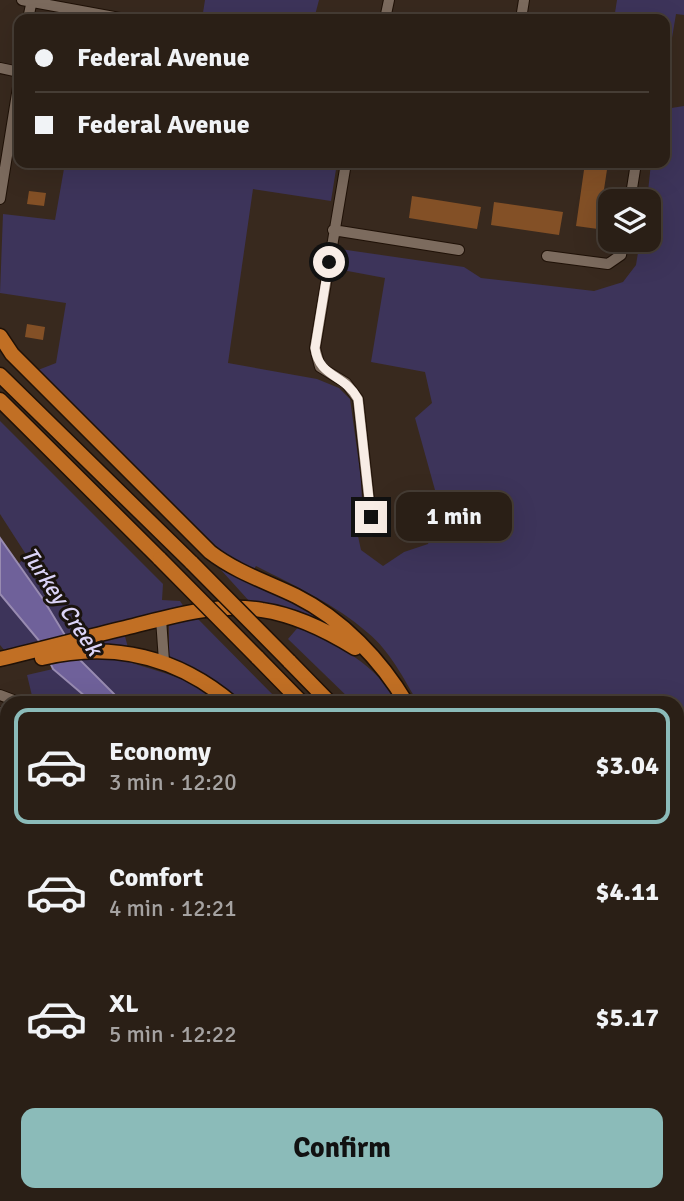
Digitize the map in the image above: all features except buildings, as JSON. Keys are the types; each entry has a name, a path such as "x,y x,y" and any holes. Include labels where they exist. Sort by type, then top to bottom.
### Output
{"highway":[{"path":"0,336 23,365 210,552 224,563 334,619 377,662 401,696"},
{"path":"0,375 192,562 323,696"},
{"path":"0,400 295,696"},
{"path":"0,659 161,619 222,608 262,610 329,632 377,662"},
{"path":"0,669 83,651 131,653 164,661 204,681 223,696"}],"street":[{"path":"28,0 99,14"},
{"path":"0,199 14,112"},
{"path":"345,168 315,348 320,367 346,383 358,399 371,517"},
{"path":"632,189 635,168"},
{"path":"333,230 459,250"},
{"path":"547,257 608,264 622,252"},
{"path":"161,619 164,661"}],"shaded area":[{"path":"205,0 319,0 315,14 203,14"},
{"path":"617,0 684,0 684,15 676,14 671,44 670,14 615,14"},
{"path":"684,106 684,696 414,696 390,657 368,633 314,596 256,566 254,569 225,555 38,370 56,363 66,303 0,293 3,214 55,220 64,168 336,168 331,201 253,189 228,363 317,379 339,388 350,399 361,478 363,526 356,527 361,550 383,566 404,552 428,544 440,508 415,418 432,403 425,372 371,362 385,278 337,269 340,249 464,267 481,278 594,291 623,282 636,265 638,252 661,252 661,189 648,189 650,168 670,168 670,108"},
{"path":"0,421 163,584 162,600 180,601 184,607 121,621 132,663 187,680 211,696 116,696 80,660 18,564 27,556 0,514"},
{"path":"0,538 43,599 80,660 116,696 85,696 53,669 41,643 0,594"},
{"path":"212,560 299,602 327,621 293,609 250,602"},
{"path":"0,594 41,643 5,651 0,645"},
{"path":"196,617 274,696 229,696 169,657 169,625"},
{"path":"300,625 330,641 379,677 394,696 347,696 288,639"},
{"path":"53,669 85,696 32,696 27,675"}],"route":[{"path":"329,262 323,314 315,348 320,367 346,383 358,399 359,426 371,494 371,517"}],"water label":[{"name":"Turkey Creek","path":"62,601"}]}
